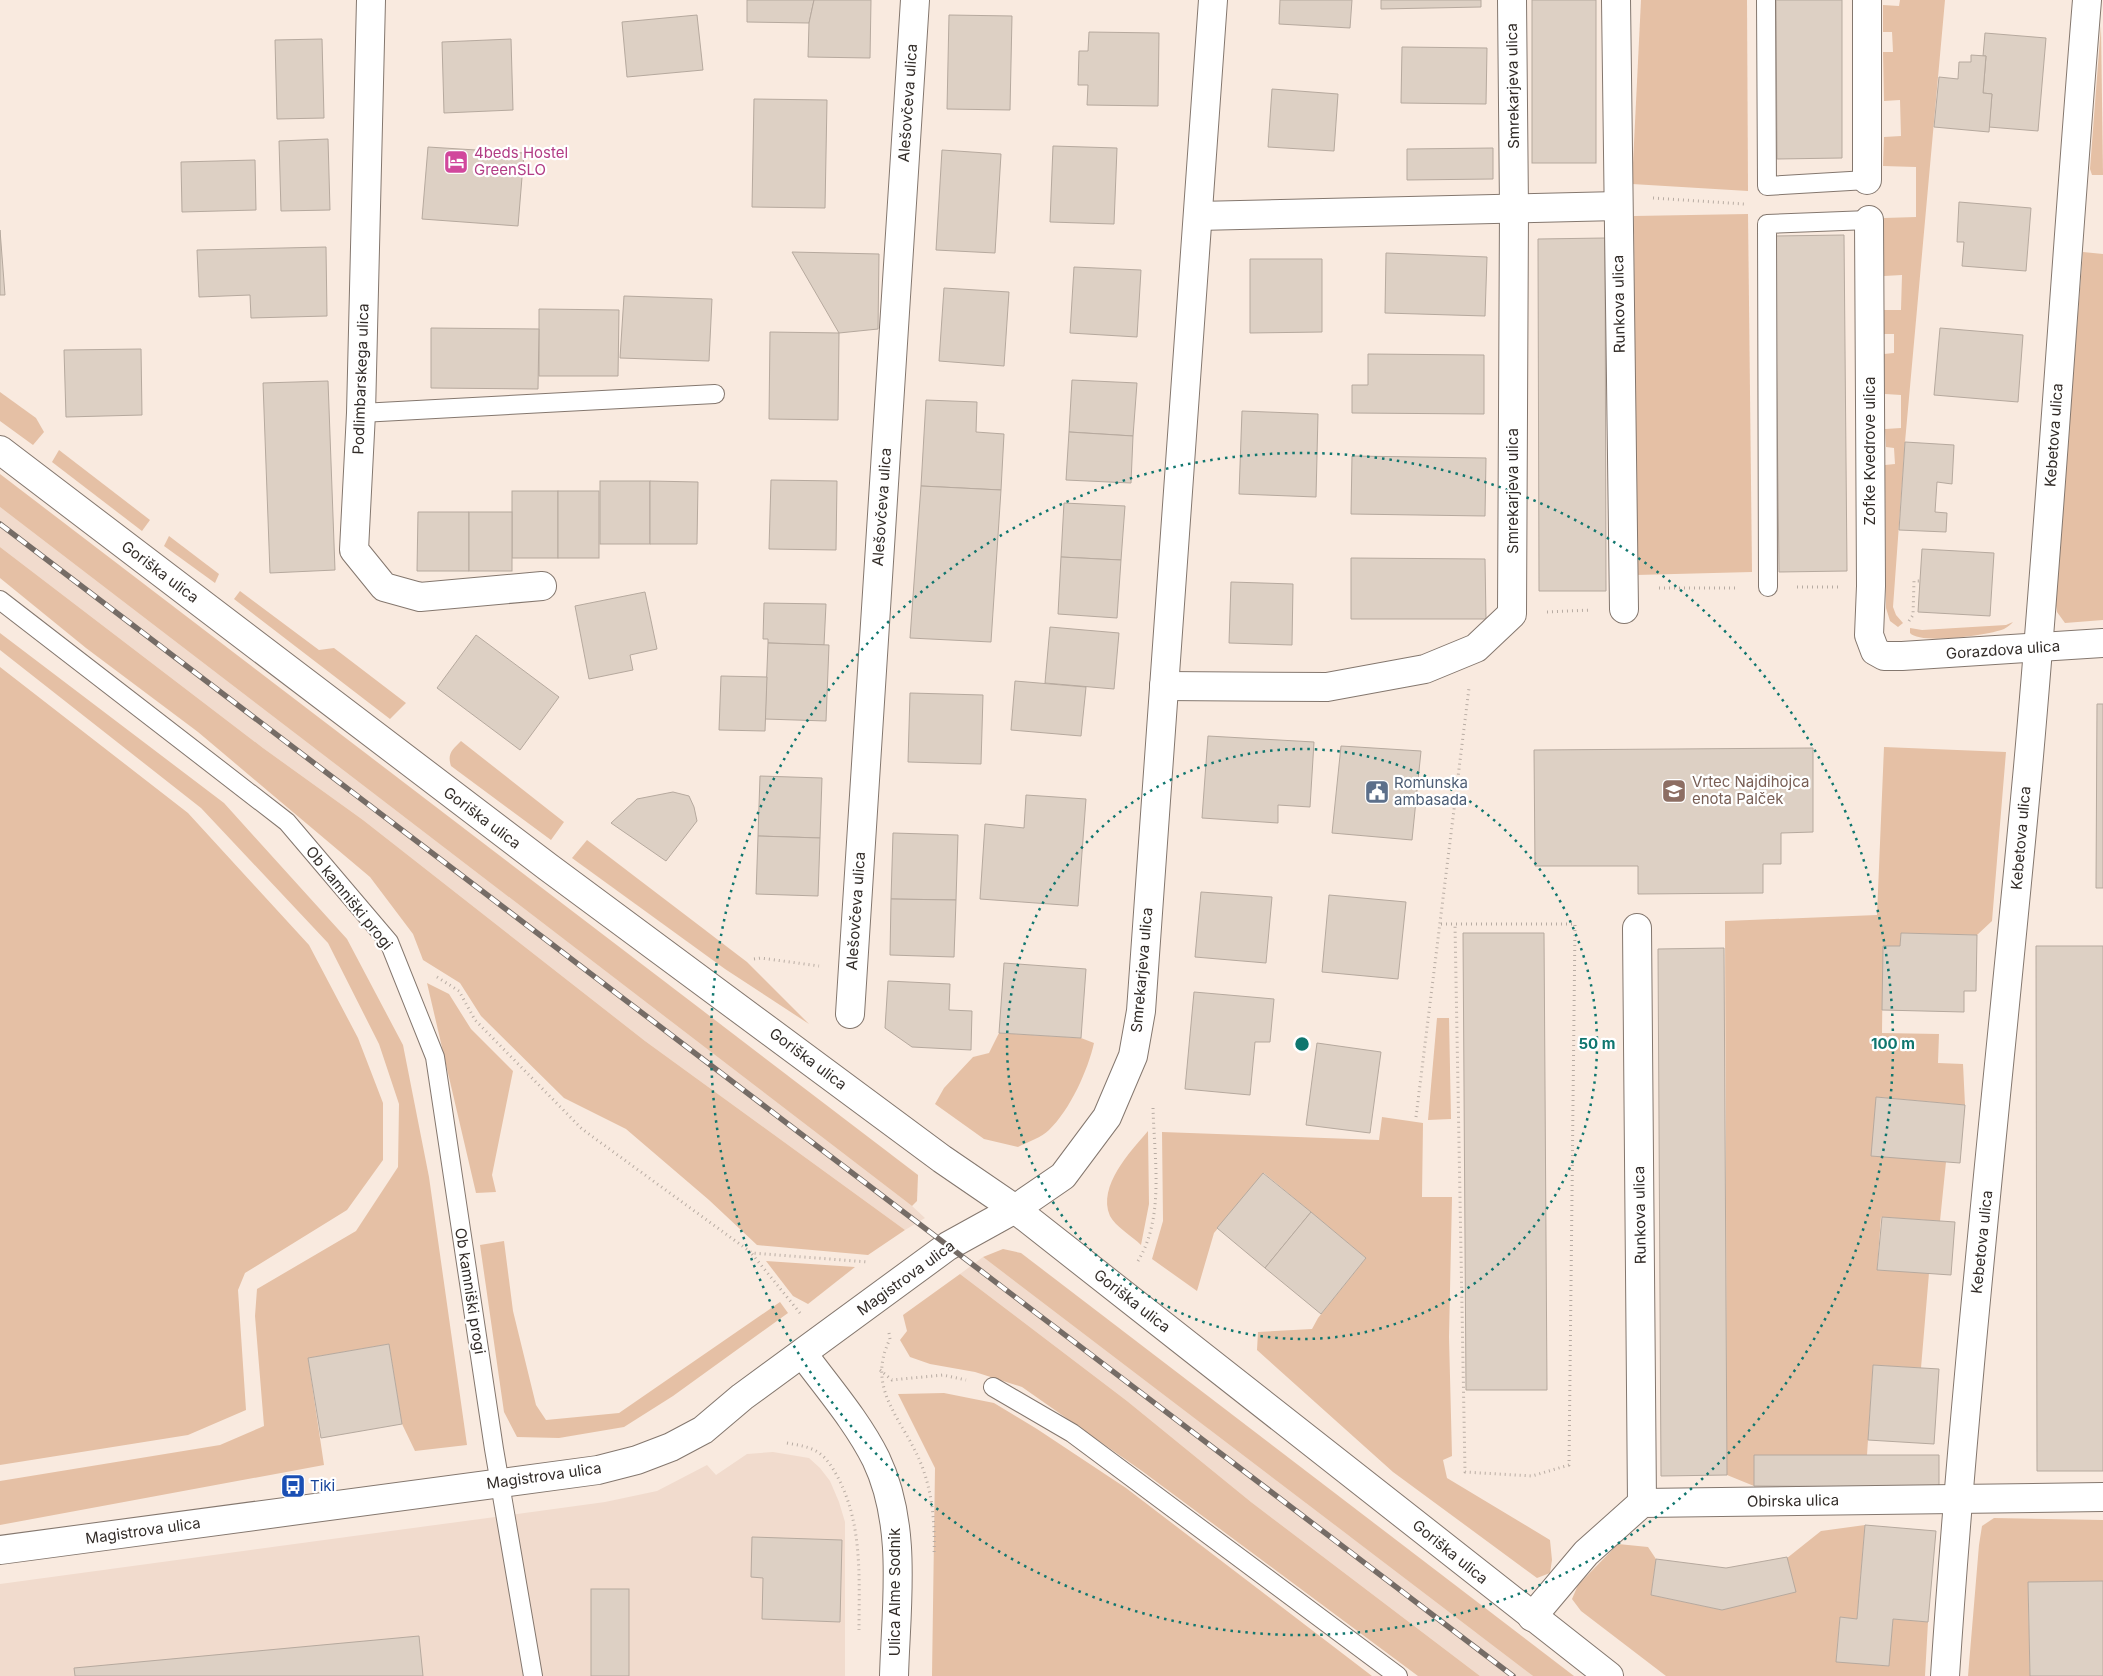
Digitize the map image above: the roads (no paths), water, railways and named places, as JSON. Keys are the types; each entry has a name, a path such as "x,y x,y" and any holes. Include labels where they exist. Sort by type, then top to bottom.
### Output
{"street":[{"name":"Podlimbarskega ulica","path":"371,0 361,413 354,550 384,587 420,597 542,586"},
{"name":"Alešovčeva ulica","path":"850,1014 915,0"},
{"name":"Smrekarjeva ulica","path":"1014,1209 1067,1172 1107,1117 1133,1056 1141,1010 1213,0"},
{"name":"Smrekarjeva ulica","path":"1164,686 1327,687 1425,669 1476,648 1512,614 1514,209 1512,0"},
{"name":"Runkova ulica","path":"1616,0 1624,609"},
{"path":"1867,0 1867,180"},
{"name":"Kebetova ulica","path":"1945,1676 1957,1500 2039,648 2069,217 2087,0"},
{"path":"1198,216 1514,209 1618,201"},
{"name":"Zofke Kvedrove ulica","path":"1869,220 1871,586 1868,635 1876,652 1884,656 1902,656"},
{"name":"Goriška ulica","path":"0,450 548,867 942,1159 1014,1209 1609,1676"},
{"name":"Gorazdova ulica","path":"1902,656 2103,643"},
{"name":"Runkova ulica","path":"1637,928 1642,1502"},
{"name":"Magistrova ulica","path":"0,1550 503,1495 637,1460 671,1447 703,1430 742,1397 948,1246 1014,1209"},
{"name":"Ulica Alme Sodnik","path":"803,1354 858,1428 875,1458 890,1498 895,1519 897,1559 894,1676"},
{"name":"Obirska ulica","path":"1642,1502 2103,1497"},
{"path":"1532,1617 1586,1554 1642,1502"}],"lane":[{"path":"1766,0 1767,186 1867,180"},
{"path":"1768,587 1767,224 1869,220"},
{"path":"361,413 715,394"},
{"name":"Ob kamniški progi","path":"0,600 287,822 389,942 435,1057 503,1495"},
{"path":"993,1387 1072,1433 1398,1676"},
{"name":"Magistrova ulica","path":"503,1495 534,1676"}],"railway":[{"path":"0,524 1513,1676"}],"place":[{"name":"4beds Hostel GreenSLO","path":"456,162"},
{"name":"Vrtec Najdihojca enota Palček","path":"1674,791"},
{"name":"Romunska ambasada","path":"1377,792"},
{"name":"Tiki","path":"293,1486"}]}
